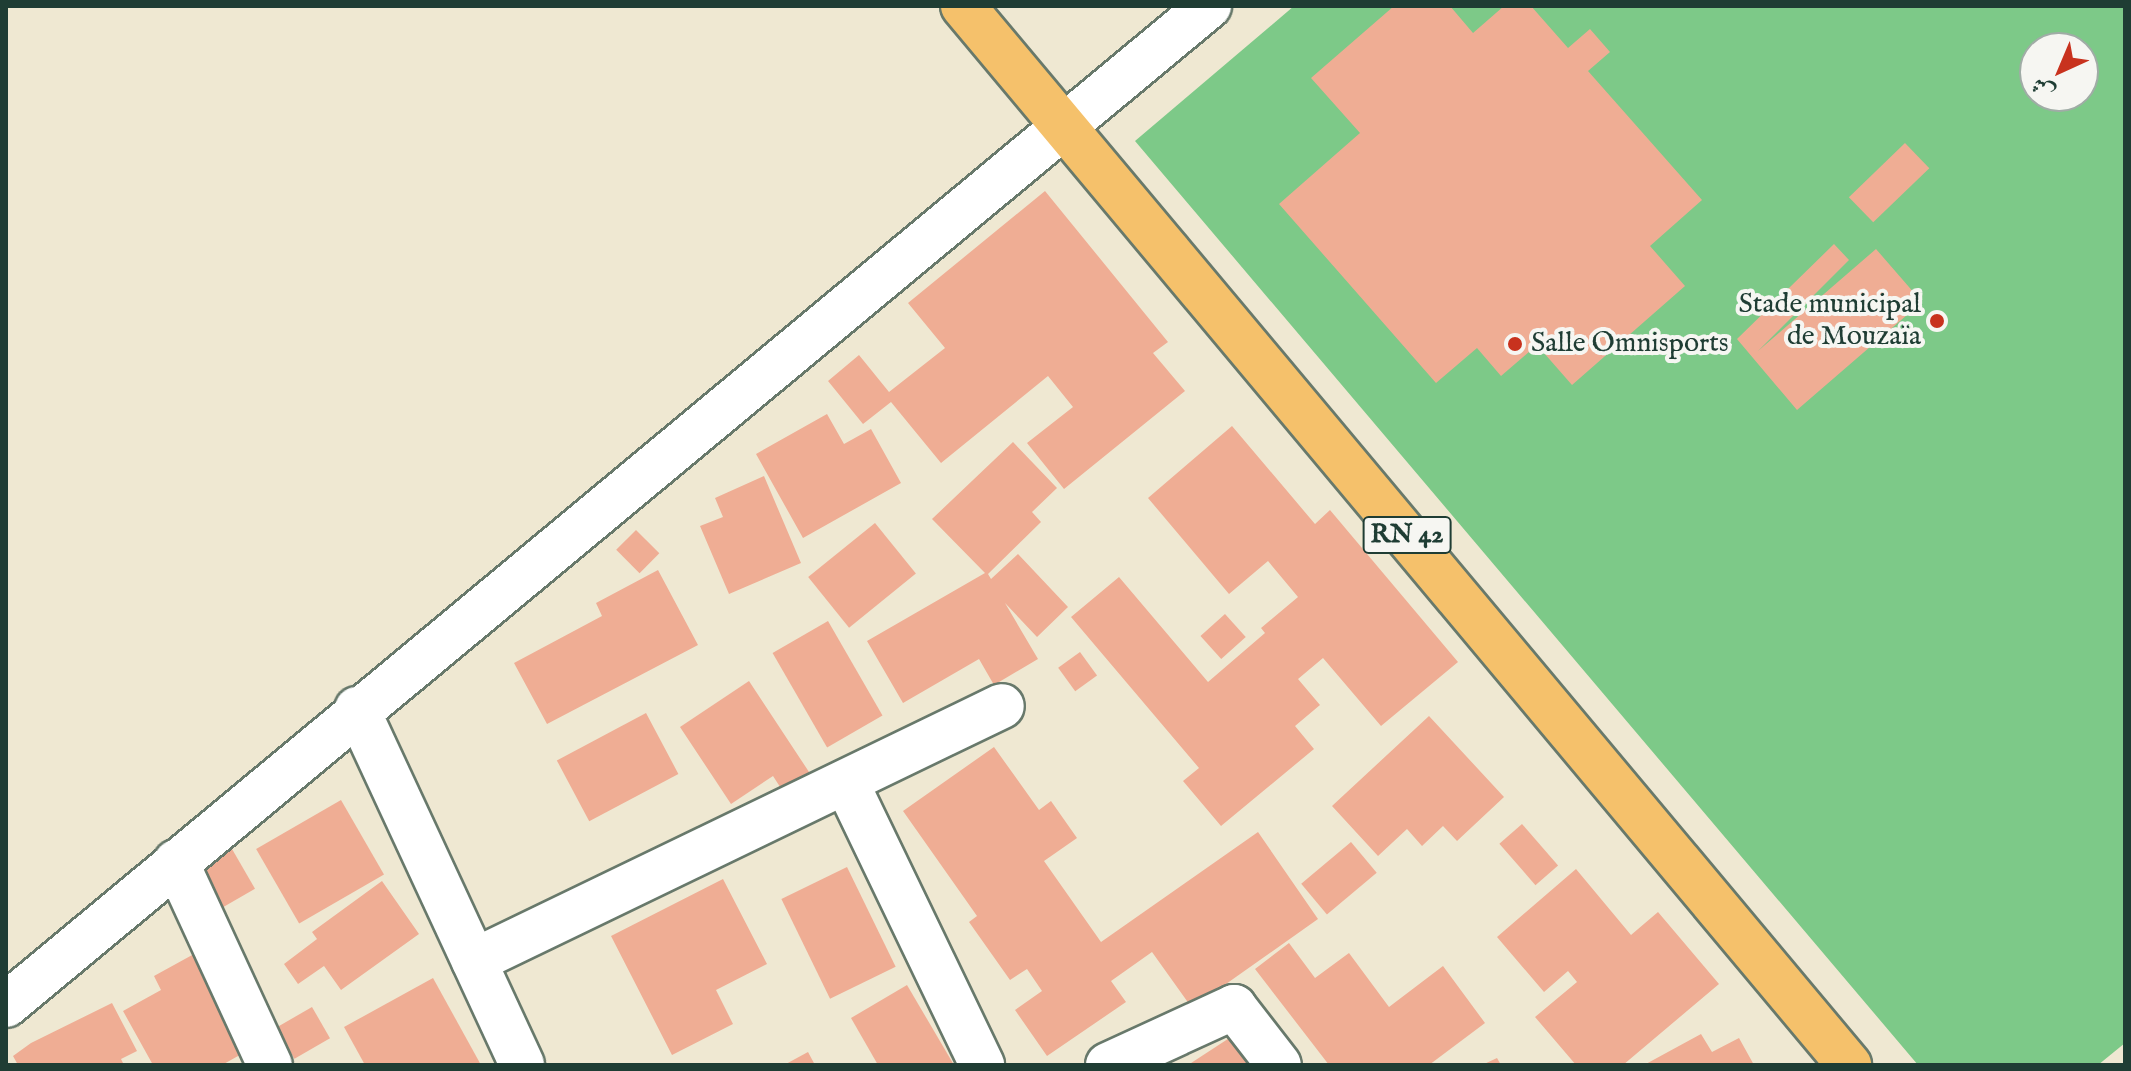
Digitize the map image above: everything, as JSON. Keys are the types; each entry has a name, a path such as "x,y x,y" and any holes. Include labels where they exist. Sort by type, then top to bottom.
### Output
{"main road":[{"name":"RN 42","path":"963,6 1849,1065"}],"street":[{"path":"6,1005 357,709 1209,6"},
{"path":"474,961 1002,706"},
{"path":"357,709 522,1065"},
{"path":"846,782 982,1065"},
{"path":"176,862 270,1065"},
{"path":"1108,1065 1234,1007 1279,1065"}],"green space":[{"path":"1294,6 2125,6 2125,1043 2098,1065 1918,1065 1135,141"}],"building":[{"path":"1394,6 1450,6 1473,33 1504,6 1531,6 1568,48 1590,29 1610,52 1588,71 1702,200 1650,246 1685,286 1572,385 1537,345 1501,376 1477,348 1436,383 1279,204 1360,133 1311,78"},
{"path":"1905,143 1929,168 1873,222 1849,197"},
{"path":"1045,191 1168,342 1153,353 1185,391 1064,489 1027,443 1073,407 1048,376 941,463 891,402 863,424 828,381 859,355 889,392 945,348 908,303"},
{"path":"1834,244 1849,260 1758,351 1876,249 1922,302 1797,410 1737,339"},
{"path":"827,414 844,444 871,429 901,483 803,538 756,454"},
{"path":"1232,426 1315,524 1330,510 1458,662 1381,726 1323,658 1298,679 1320,705 1295,726 1314,749 1221,826 1183,781 1199,768 1071,617 1119,577 1208,682 1265,633 1261,628 1298,597 1268,561 1229,594 1148,498"},
{"path":"1013,442 1057,488 1032,512 1041,522 988,574 991,579 1018,554 1068,607 1037,637 1005,603 1038,659 994,685 979,659 903,703 867,641 985,573 932,519"},
{"path":"764,476 801,563 729,594 700,526 723,517 715,498"},
{"path":"875,523 916,574 849,628 808,577"},
{"path":"636,530 659,553 640,573 616,550"},
{"path":"658,570 698,645 547,724 514,663 602,616 596,603"},
{"path":"1225,614 1246,637 1221,659 1200,636"},
{"path":"828,621 882,715 827,747 773,653"},
{"path":"1080,652 1097,675 1075,691 1058,668"},
{"path":"749,681 811,775 784,793 773,776 731,804 680,727"},
{"path":"646,713 678,774 589,821 557,760"},
{"path":"1429,716 1504,797 1457,841 1443,826 1422,846 1407,829 1378,856 1332,806"},
{"path":"994,747 1039,810 1051,801 1077,838 1044,861 1101,942 1258,832 1318,919 1192,1008 1152,952 1111,981 1126,1002 1047,1056 1015,1010 1042,991 1027,969 1010,980 969,922 977,916 903,811"},
{"path":"341,800 384,874 299,923 256,849"},
{"path":"1522,824 1558,866 1535,885 1499,844"},
{"path":"1351,842 1377,873 1327,914 1301,884"},
{"path":"232,849 255,889 220,909 197,869"},
{"path":"847,867 896,967 830,999 781,899"},
{"path":"1576,869 1631,935 1658,912 1719,984 1623,1065 1576,1065 1535,1017 1577,982 1568,971 1544,992 1497,937"},
{"path":"723,879 767,964 716,990 733,1024 672,1055 611,936"},
{"path":"382,881 419,934 341,990 324,966 298,984 284,964 317,939 312,932"},
{"path":"1289,943 1315,978 1349,953 1389,1007 1443,966 1485,1023 1429,1065 1329,1065 1255,969"},
{"path":"194,954 247,1051 222,1065 153,1065 123,1011 161,990 154,976"},
{"path":"433,978 481,1065 365,1065 344,1027"},
{"path":"907,985 954,1065 878,1065 851,1018"},
{"path":"112,1003 137,1051 121,1059 124,1065 18,1065 13,1056 31,1043"},
{"path":"312,1007 330,1038 294,1059 276,1028"},
{"path":"1701,1034 1712,1052 1739,1038 1754,1065 1644,1065"},
{"path":"1234,1035 1254,1065 1188,1065"},
{"path":"808,1052 815,1065 784,1065"},
{"path":"1497,1058 1501,1065 1482,1065"}],"place":[{"name":"Stade municipal de Mouzaïa","path":"1937,321"},
{"name":"Salle Omnisports","path":"1515,344"}]}
